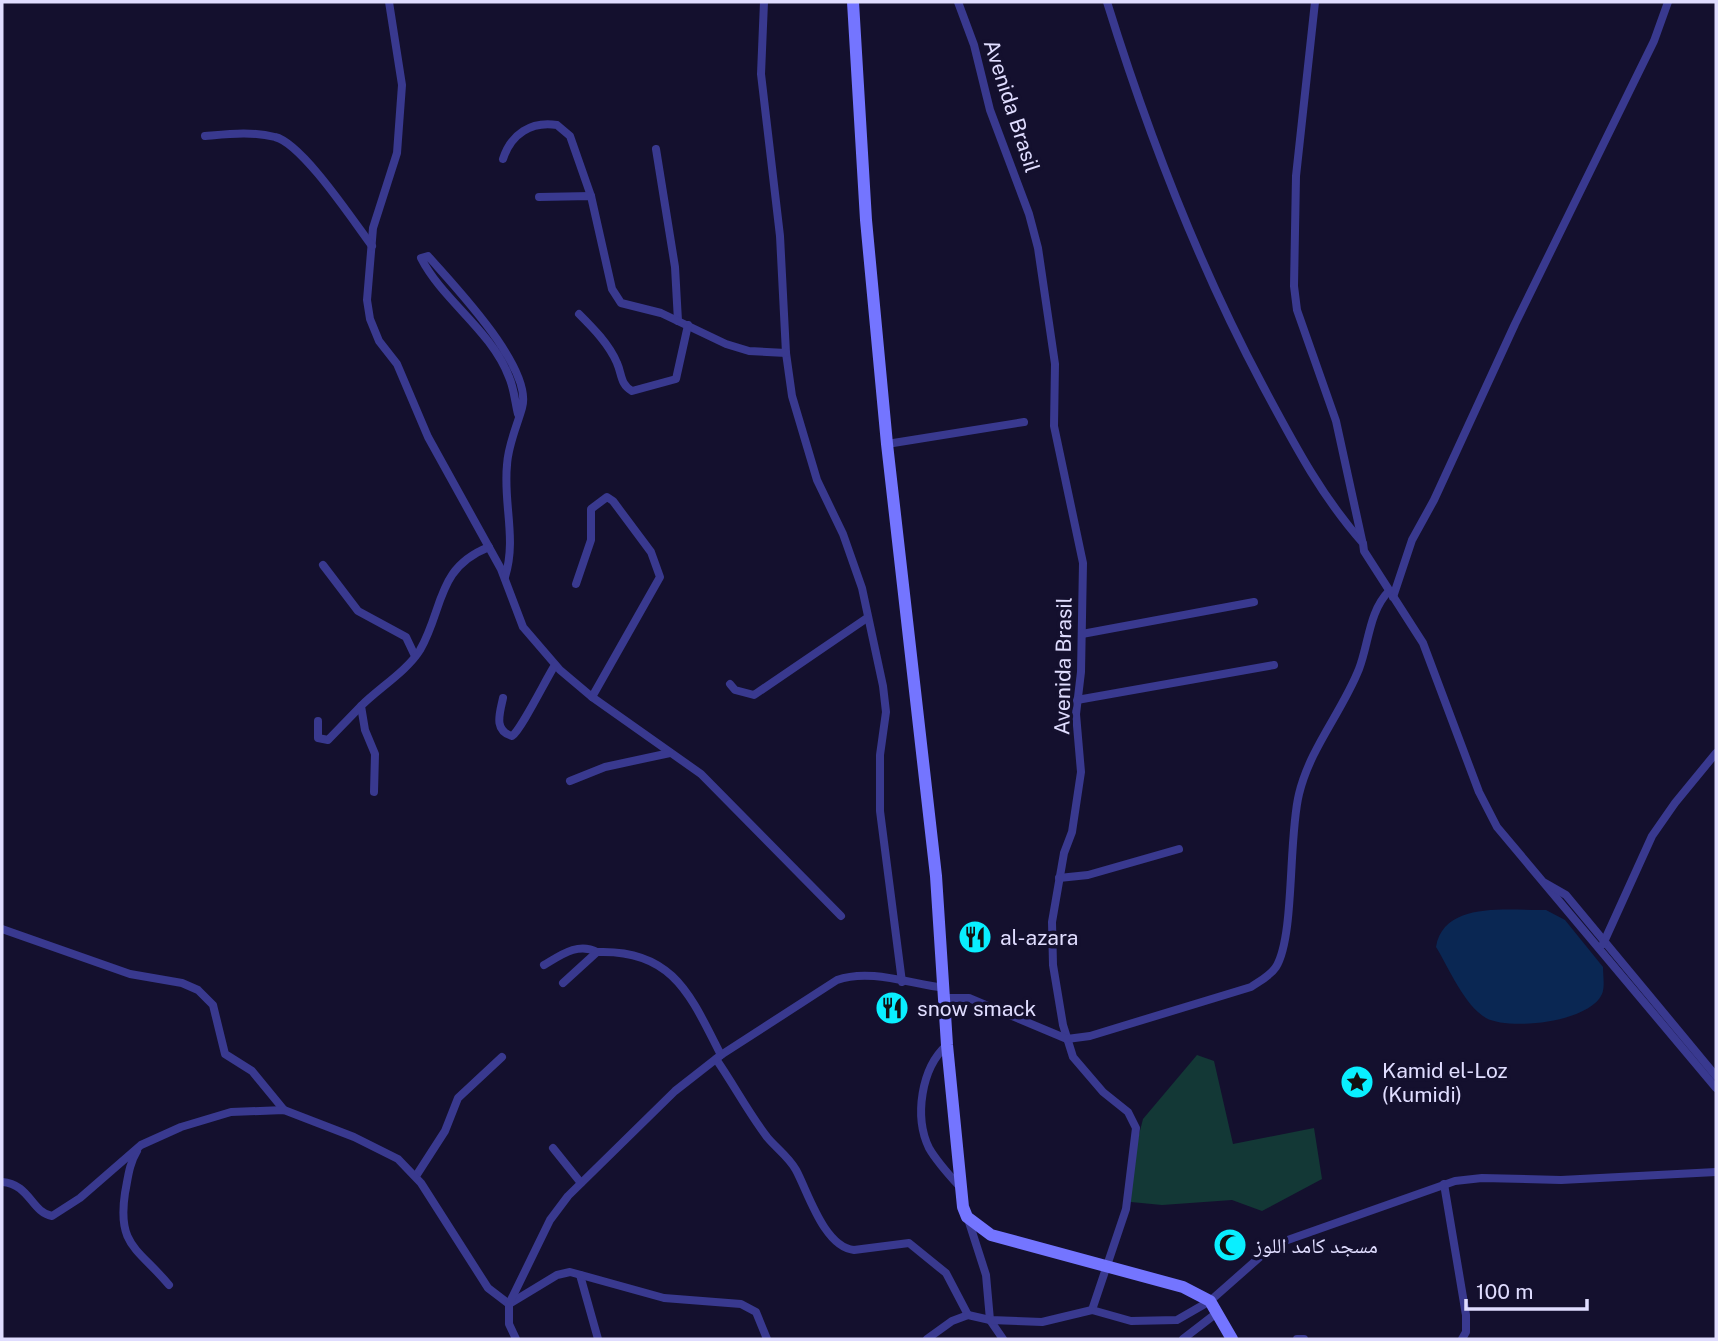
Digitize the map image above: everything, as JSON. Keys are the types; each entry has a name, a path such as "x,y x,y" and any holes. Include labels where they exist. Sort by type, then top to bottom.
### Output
{"main road":[{"path":"853,2 866,220 887,444 922,737 960,1187 967,1217 991,1235 1183,1287 1214,1306 1232,1339"}],"street":[{"path":"389,2 402,85 397,153 377,211 372,246 367,300 374,333 397,364 428,437 505,577 523,627 555,665 592,697 717,790 751,828 841,916"},
{"path":"764,2 761,74 782,258 786,353 792,396 806,448 843,534 862,588 886,712 880,754 880,811 902,982"},
{"name":"Avenida Brasil","path":"958,2 974,45 990,110 1029,214 1038,248 1055,364 1054,426 1083,563 1082,634 1077,700 1082,772 1052,922 1053,965 1073,1057 1085,1074 1129,1112 1135,1121 1127,1200 1092,1310"},
{"path":"1107,2 1167,173 1212,285 1307,469 1363,543"},
{"path":"1315,2 1296,176 1294,286 1297,310 1336,421 1364,551 1433,666 1492,818 1518,856 1602,944 1716,1088"},
{"path":"516,1339 511,1331 509,1304 550,1220 581,1183 675,1091 718,1057 837,980 851,975 872,975 969,998 1067,1038 1090,1036 1251,987 1275,969 1284,949 1293,827 1303,779 1348,693 1365,652 1380,600 1391,594 1412,540 1434,500 1515,324 1654,41 1668,2"},
{"path":"503,159 513,139 524,130 556,125 570,136 591,196 617,299 626,306 661,313 726,344 749,351 786,353"},
{"path":"205,136 252,133 279,137 316,172 372,246"},
{"path":"656,149 674,267 678,321"},
{"path":"539,197 591,196"},
{"path":"505,577 512,556 507,465 518,414 523,406 517,370 478,312 428,256 421,258 430,276 477,327 509,375 518,414"},
{"path":"579,314 607,346 617,363 622,383 632,391 676,379 688,326"},
{"path":"887,444 1024,422"},
{"path":"576,584 591,540 592,509 607,498 613,501 651,552 660,577 592,697"},
{"path":"318,721 318,738 328,740 415,656 454,570 470,554 489,547"},
{"path":"323,565 358,611 406,637 415,656"},
{"path":"1082,634 1254,603"},
{"path":"730,684 734,690 754,695 867,618"},
{"path":"503,698 499,725 503,732 512,736 522,726 535,696 555,665"},
{"path":"1077,700 1274,665"},
{"path":"362,706 365,730 375,754 374,792"},
{"path":"570,781 605,767 670,753"},
{"path":"1602,944 1652,836 1716,753"},
{"path":"1059,878 1088,876 1179,849"},
{"path":"2,929 130,974 182,983 198,990 213,1004 225,1054 252,1071 284,1110"},
{"path":"544,965 574,949 587,948 597,952 626,953 669,970 688,994 718,1057 768,1139 796,1171 806,1197 836,1241 846,1249 854,1250 909,1243 946,1273 968,1315"},
{"path":"563,983 597,952"},
{"path":"1651,1006 1716,1076"},
{"path":"947,1045 936,1055 925,1079 923,1127 929,1148 960,1187"},
{"path":"416,1176 445,1131 458,1098 502,1057"},
{"path":"1703,1060 1716,1064"},
{"path":"2,1182 22,1189 44,1214 52,1216 80,1198 141,1145 216,1114 284,1110 354,1137 398,1159 416,1176 488,1288 509,1304"},
{"path":"141,1145 130,1165 122,1223 128,1239 169,1285"},
{"path":"553,1148 581,1183"},
{"path":"1187,1338 1261,1256 1282,1242 1444,1185 1482,1178 1561,1180 1716,1172"},
{"path":"1444,1185 1466,1315 1466,1332 1462,1339"},
{"path":"967,1217 986,1275 990,1320 1003,1339"},
{"path":"509,1304 557,1275 570,1272 664,1298 741,1304 756,1312 767,1339"},
{"path":"580,1275 598,1339"},
{"path":"927,1339 952,1321 968,1315 990,1320 1042,1322 1092,1310 1131,1321 1160,1322 1177,1320 1214,1306"},
{"path":"504,1339 511,1331"},
{"path":"1297,1339 1304,1339"}],"green space":[{"path":"1197,1055 1214,1061 1233,1144 1314,1128 1322,1179 1262,1211 1232,1200 1162,1205 1131,1202 1130,1170 1143,1119"}],"water":[{"path":"1546,910 1565,920 1603,967 1602,994 1595,1004 1582,1011 1548,1021 1513,1024 1486,1018 1464,995 1436,947 1442,932 1452,922 1480,911"}],"place":[{"name":"al-azara","path":"975,937"},
{"name":"snow smack","path":"892,1008"},
{"name":"Kamid el-Loz (Kumidi)","path":"1357,1082"},
{"name":"مسجد كامد اللوز","path":"1230,1245"}]}
